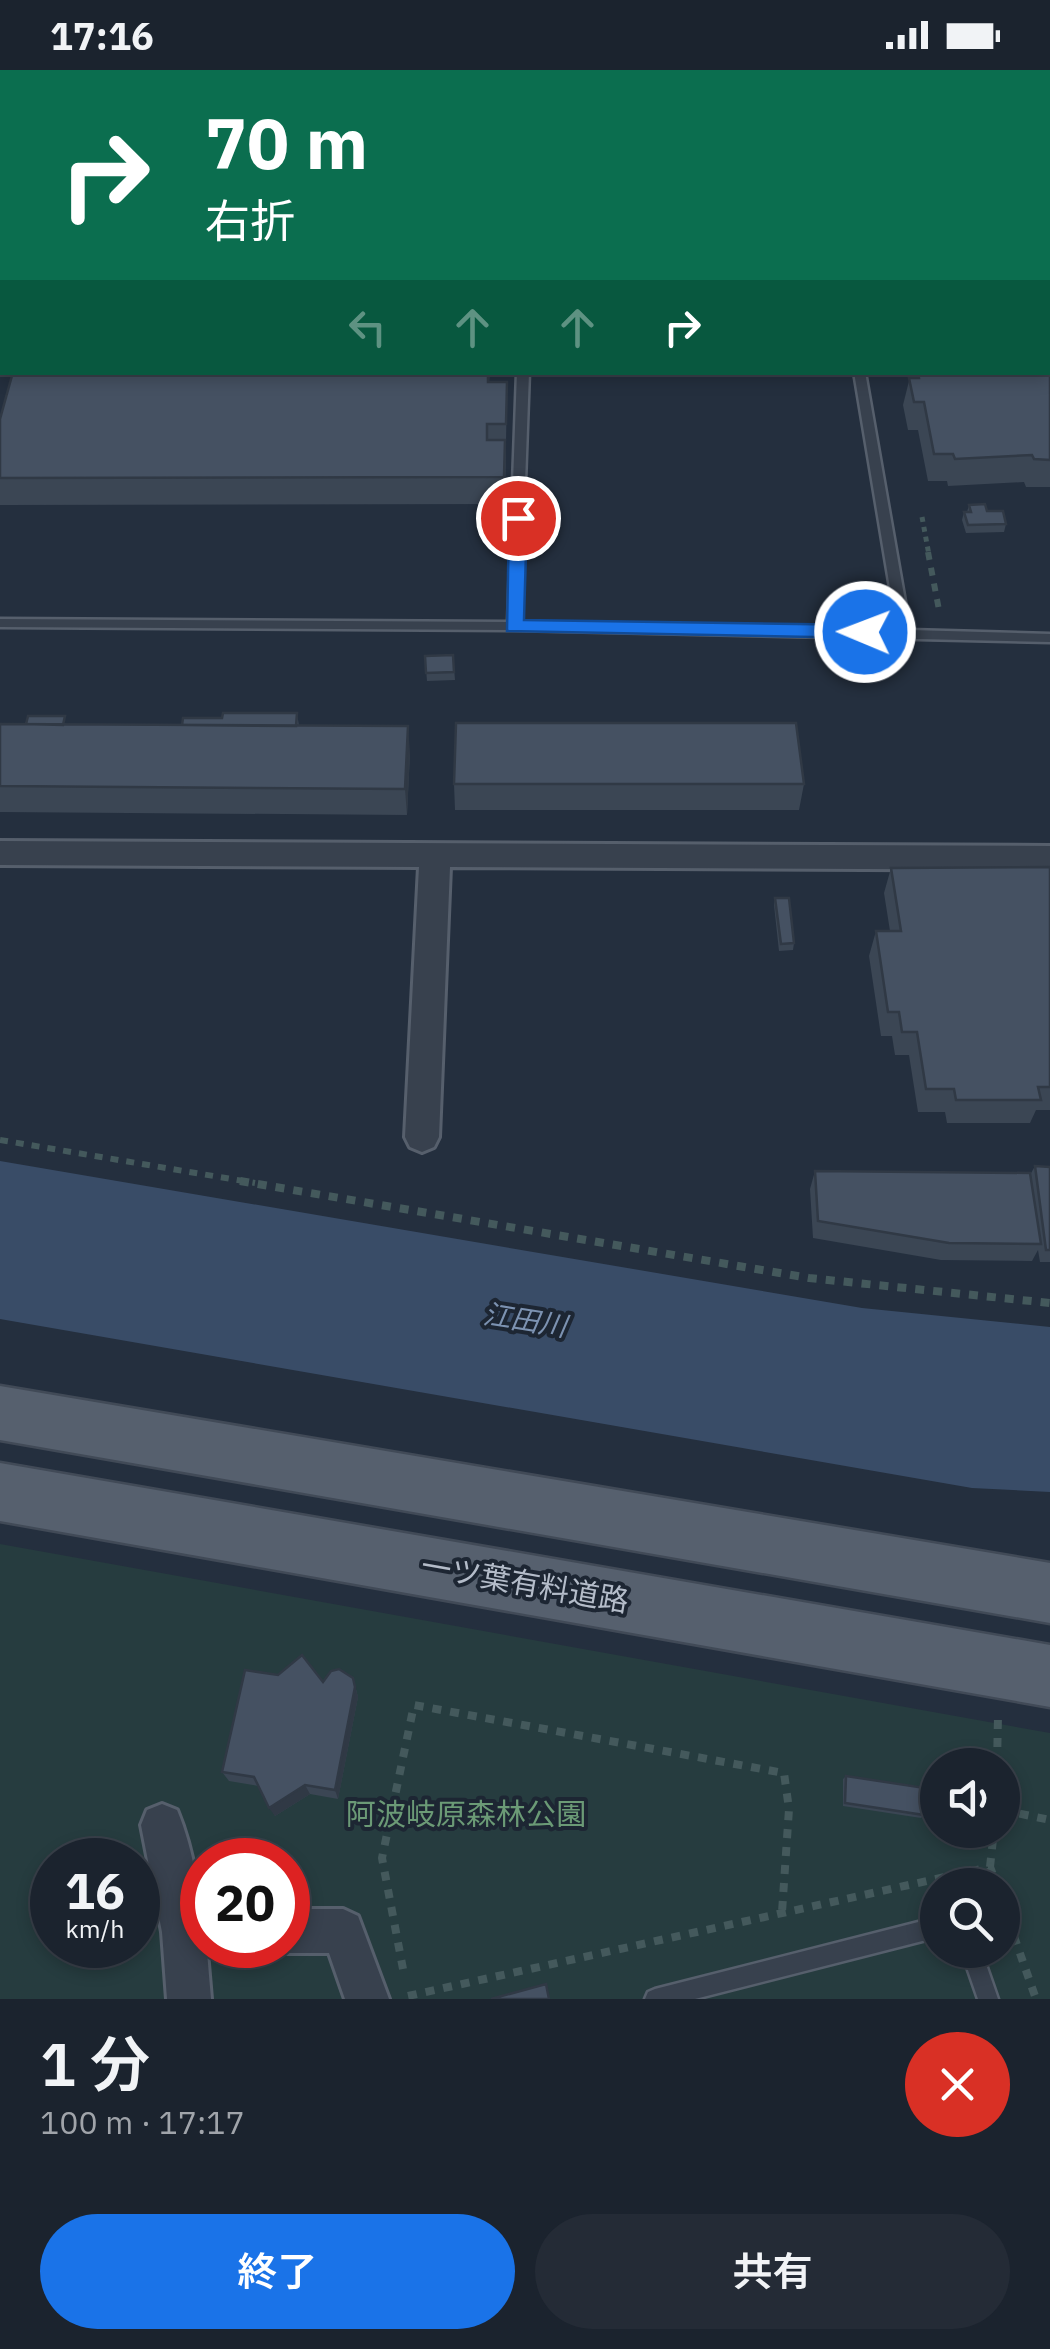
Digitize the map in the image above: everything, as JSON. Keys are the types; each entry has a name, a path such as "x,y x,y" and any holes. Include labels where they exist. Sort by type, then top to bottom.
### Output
{"main road":[{"path":"0,1413 1050,1593"},
{"name":"一ツ葉有料道路","path":"0,1492 1050,1676"}],"street":[{"path":"0,852 1050,858"},
{"path":"422,1137 435,855"},
{"path":"162,1825 180,1887"},
{"path":"310,1931 343,1931 367,1999"},
{"path":"189,1999 191,1968"}],"lane":[{"path":"514,626 523,375"},
{"path":"860,375 904,632"},
{"path":"0,624 514,626 1050,638"},
{"path":"655,1999 920,1932"},
{"path":"977,1968 988,1999"}],"path":[{"path":"922,517 938,608 945,620"},
{"path":"0,1140 809,1278 1050,1302"},
{"path":"782,1912 790,1809 784,1774 414,1705 382,1858 408,1999 990,1867 992,1848"},
{"path":"997,1748 998,1708"},
{"path":"1020,1814 1050,1820"},
{"path":"1020,1953 1036,1999"}],"green space":[{"name":"阿波岐原森林公園","path":"0,1544 1050,1733 1050,1999 0,1999"}],"water":[{"name":"江田川","path":"0,1161 862,1308 1050,1327 1050,1492 972,1488 0,1319"}],"building":[{"path":"12,375 488,375 488,382 507,382 506,424 487,424 487,440 505,440 504,477 0,478 0,419"},
{"path":"918,375 1050,375 1050,460 1034,459 1032,455 955,459 953,454 934,454 924,402 914,402 909,378 919,378"},
{"path":"985,504 987,511 1003,511 1006,524 968,525 964,512 971,512 969,505"},
{"path":"453,655 454,672 426,673 425,656"},
{"path":"223,713 297,713 296,726 182,725 183,718 222,718"},
{"path":"28,716 65,716 63,725 26,724"},
{"path":"456,723 796,723 804,784 454,784"},
{"path":"0,724 408,726 405,789 0,786"},
{"path":"1050,867 1050,1087 1038,1087 1041,1100 956,1100 954,1089 926,1089 917,1032 902,1032 899,1012 888,1012 876,931 901,931 891,868"},
{"path":"775,898 789,898 794,943 781,944"},
{"path":"1035,1166 1050,1167 1050,1250 1046,1250"},
{"path":"815,1171 1030,1173 1041,1244 949,1243 818,1221"},
{"path":"302,1655 323,1682 331,1671 339,1669 353,1678 355,1687 335,1790 305,1785 269,1808 254,1777 222,1772 245,1670 278,1675"},
{"path":"846,1776 920,1787 920,1814 845,1803"},
{"path":"546,1984 549,1999 491,1999"}],"route":[{"path":"518,518 514,626 865,632"}]}
